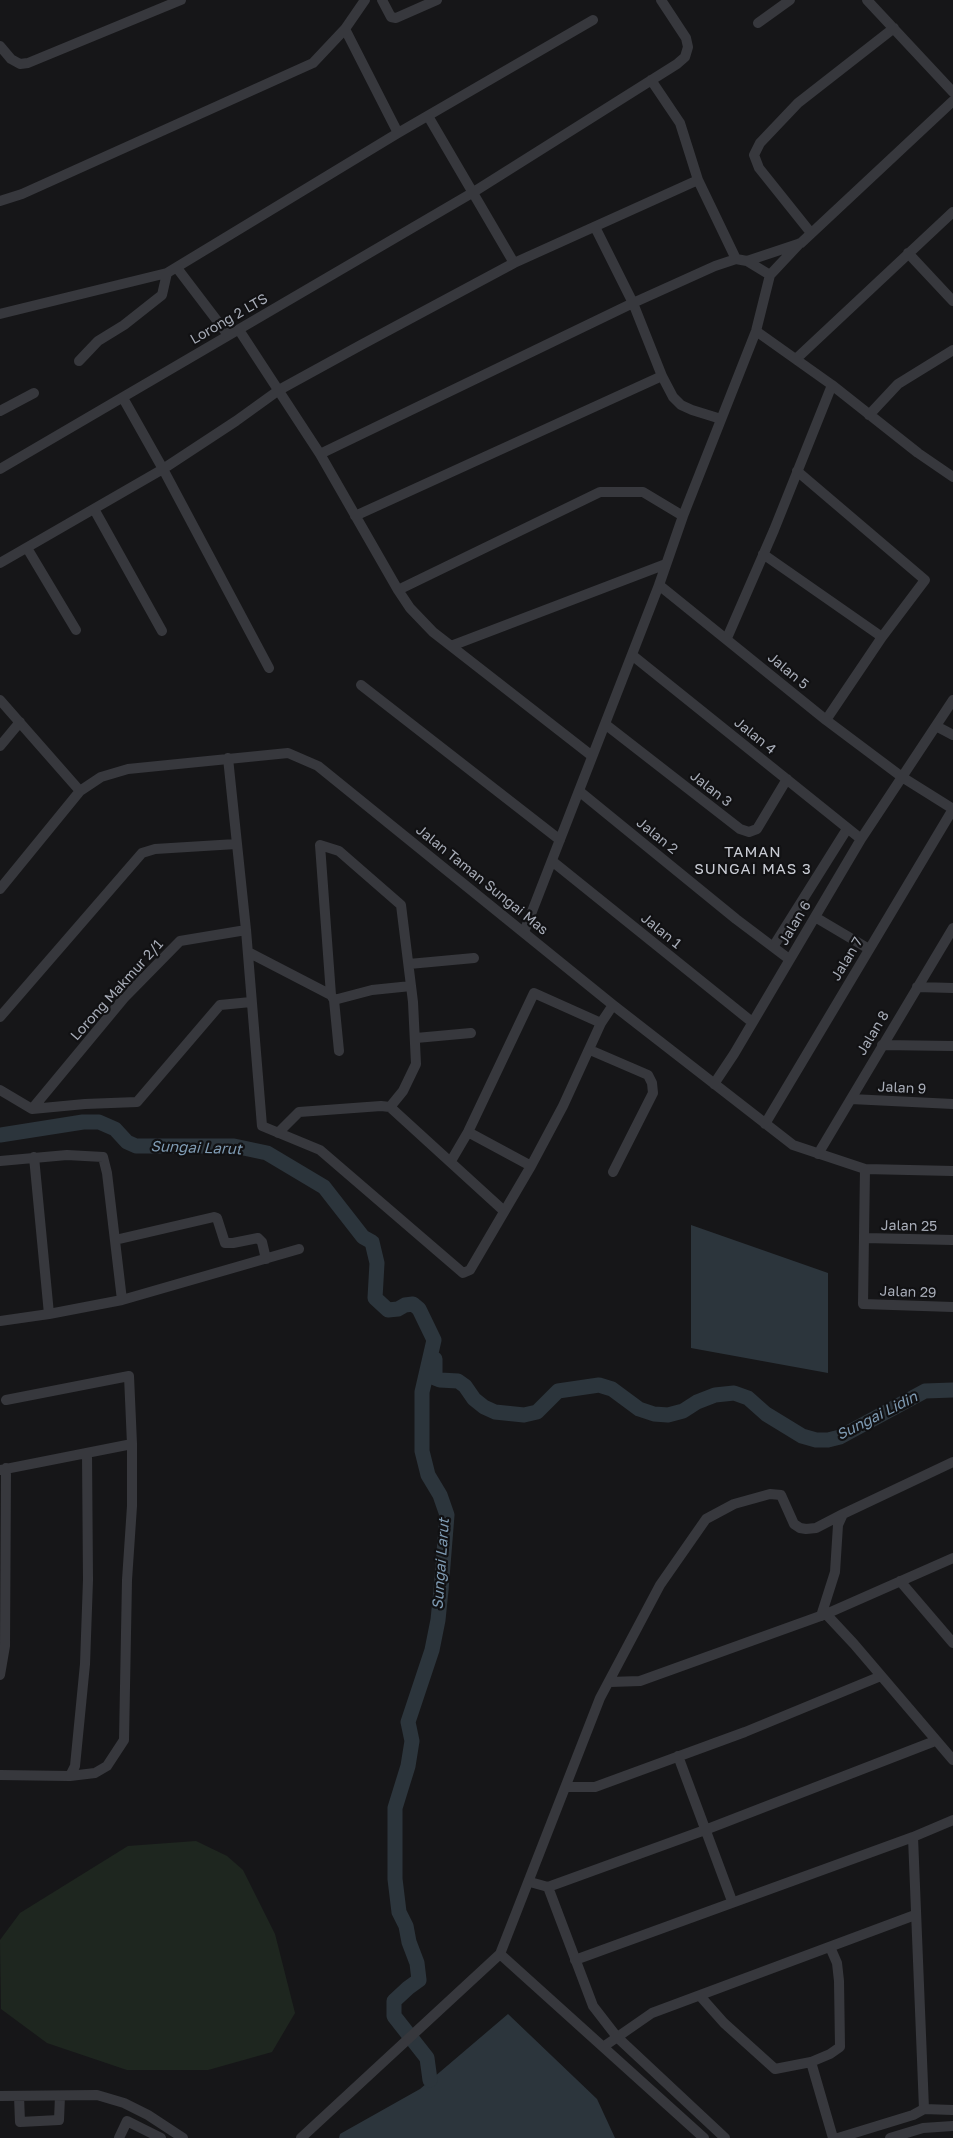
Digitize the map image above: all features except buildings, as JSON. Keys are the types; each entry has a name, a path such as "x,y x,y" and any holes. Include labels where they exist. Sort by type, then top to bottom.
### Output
{"street":[{"path":"0,46 11,59 20,64 28,63 167,2 181,0"},
{"path":"0,201 22,194 313,63 345,29 365,0"},
{"path":"382,0 391,16 396,18 437,0"},
{"name":"Lorong 2 LTS","path":"0,468 472,193 681,60 685,57 688,47 686,38 662,0"},
{"path":"758,24 790,0"},
{"path":"867,0 953,92"},
{"path":"0,314 167,273 398,133 593,20"},
{"path":"811,234 759,168 754,155 760,143 798,102 894,28"},
{"path":"345,29 398,133"},
{"path":"651,80 680,123 698,180 736,259"},
{"path":"524,932 756,331 770,275 801,243 953,101"},
{"path":"428,116 514,262"},
{"path":"0,563 163,469 279,390 514,262 698,180"},
{"path":"796,359 953,212"},
{"path":"595,227 633,303 662,376 673,397 680,405 721,419"},
{"path":"747,261 801,243"},
{"path":"908,253 953,301"},
{"path":"320,454 714,266 736,259 747,261 770,275"},
{"path":"176,268 228,335"},
{"path":"79,361 98,341 124,325 162,295 167,273"},
{"path":"239,330 320,454 410,608 433,632 592,756"},
{"path":"756,331 832,384 918,453 953,477"},
{"path":"870,415 898,384 953,350"},
{"path":"355,516 662,376"},
{"path":"727,638 832,384"},
{"path":"0,411 34,393"},
{"path":"123,398 269,668"},
{"path":"797,471 925,580 882,637 826,720"},
{"path":"398,590 600,492 643,492 683,516"},
{"path":"94,509 162,631"},
{"path":"26,548 76,630"},
{"path":"763,554 882,637"},
{"path":"451,646 666,564"},
{"name":"Jalan 5","path":"658,585 727,638 826,720 902,777 953,809"},
{"name":"Jalan 4","path":"632,655 861,839"},
{"path":"361,685 560,840"},
{"path":"0,700 80,791"},
{"name":"Jalan 6","path":"714,1084 861,839 953,700"},
{"path":"0,746 20,722"},
{"name":"Jalan 3","path":"605,724 740,830 749,832 757,829 787,778"},
{"path":"936,726 953,735"},
{"name":"Jalan Taman Sungai Mas","path":"0,889 80,791 101,777 128,769 288,753 318,766 613,1005 793,1145 866,1170 953,1171"},
{"path":"228,758 246,930 262,1126 320,1150 463,1273 470,1270 531,1166 590,1050 601,1023 613,1005"},
{"name":"Jalan 2","path":"579,791 789,959"},
{"name":"Jalan 7","path":"766,1124 953,809"},
{"path":"773,947 847,829"},
{"path":"0,1017 142,852 155,849 236,844"},
{"path":"340,1051 332,997 320,845 340,851 399,901 402,907 416,1038 416,1064 403,1091 390,1107"},
{"name":"Jalan 1","path":"552,861 752,1022"},
{"path":"815,917 869,949"},
{"name":"Jalan 8","path":"818,1154 953,928"},
{"name":"Lorong Makmur 2/1","path":"32,1109 124,998 180,941 246,930"},
{"path":"248,952 332,997 411,986"},
{"path":"409,964 474,958"},
{"path":"917,987 953,988"},
{"path":"451,1161 468,1132 534,993 601,1023"},
{"path":"0,1090 32,1109 137,1102 220,1005 251,1002"},
{"path":"416,1038 471,1033"},
{"path":"882,1045 953,1046"},
{"path":"590,1050 648,1075 652,1083 653,1093 613,1172"},
{"name":"Jalan 9","path":"851,1099 953,1104"},
{"path":"278,1133 299,1112 390,1107 504,1211"},
{"path":"468,1132 531,1166"},
{"path":"0,1161 67,1155 102,1157 107,1174 122,1300"},
{"path":"34,1157 48,1314"},
{"path":"865,1238 866,1170"},
{"path":"115,1240 214,1217 217,1218 225,1243 258,1238 262,1242 266,1259"},
{"name":"Jalan 25","path":"865,1238 953,1240"},
{"name":"Jalan 29","path":"865,1238 863,1304 953,1307"},
{"path":"0,1321 122,1300 299,1250"},
{"path":"0,1775 70,1776 95,1773 107,1766 124,1740 126,1580 132,1506 129,1376 6,1400"},
{"path":"0,1675 5,1646 3,1469 132,1444"},
{"path":"70,1776 75,1766 84,1664 88,1580 87,1453"},
{"path":"301,2138 500,1954 530,1882 600,1698 660,1586 706,1519 734,1504 770,1494 782,1494 794,1524 800,1528 816,1528 953,1462"},
{"path":"824,1615 835,1572 838,1525 844,1514"},
{"path":"610,1682 640,1682 824,1615 953,1558"},
{"path":"900,1581 953,1644"},
{"path":"824,1615 854,1644 953,1760"},
{"path":"566,1786 595,1787 881,1676"},
{"path":"530,1882 548,1887 705,1830 936,1741"},
{"path":"678,1756 732,1901"},
{"path":"575,1960 732,1901 913,1837 953,1820"},
{"path":"913,1837 924,2109"},
{"path":"548,1887 593,2006 616,2037 725,2138"},
{"path":"602,2047 652,2013 700,1996 765,1969 915,1915"},
{"path":"700,1996 724,2023 775,2069 811,2062 830,2054 840,2047 840,1981 837,1963 830,1947"},
{"path":"500,1954 704,2138"},
{"path":"811,2062 833,2138"},
{"path":"0,2096 97,2096 124,2103 148,2115 183,2138"},
{"path":"19,2096 20,2122 59,2120 60,2096"},
{"path":"838,2138 924,2109 953,2110"},
{"path":"119,2138 127,2121 161,2138"},
{"path":"890,2138 923,2128 953,2126"}],"shaded area":[{"path":"691,1225 828,1273 828,1373 691,1348"},
{"path":"196,1841 227,1856 243,1870 275,1934 295,2013 272,2052 208,2070 127,2070 47,2043 1,2009 0,1940 20,1913 128,1846"},
{"path":"508,2014 597,2099 615,2138 339,2138 340,2134 420,2089"}],"waterway":[{"name":"Sungai Larut","path":"0,1135 83,1122 99,1122 115,1129 127,1142 136,1146 234,1146 267,1153 324,1187 363,1237 372,1242 377,1263 375,1298 388,1310 413,1304 419,1309 434,1340 422,1392 422,1451 428,1475 440,1495 447,1515 441,1590 432,1650 408,1722 412,1741 408,1766 395,1808 395,1879 399,1912 406,1926 409,1942 417,1963 419,1980 394,2001 394,2016 427,2058 430,2080"},
{"name":"Sungai Lidin","path":"435,1359 435,1378 458,1381 465,1386 474,1399 484,1407 495,1412 524,1415 537,1412 558,1391 599,1385 612,1389 639,1409 654,1414 668,1415 683,1411 697,1402 715,1395 734,1393 748,1398 766,1414 802,1436 816,1440 840,1437 925,1391 953,1390"}],"district":[{"name":"TAMAN SUNGAI MAS 3","path":"753,860"}]}
